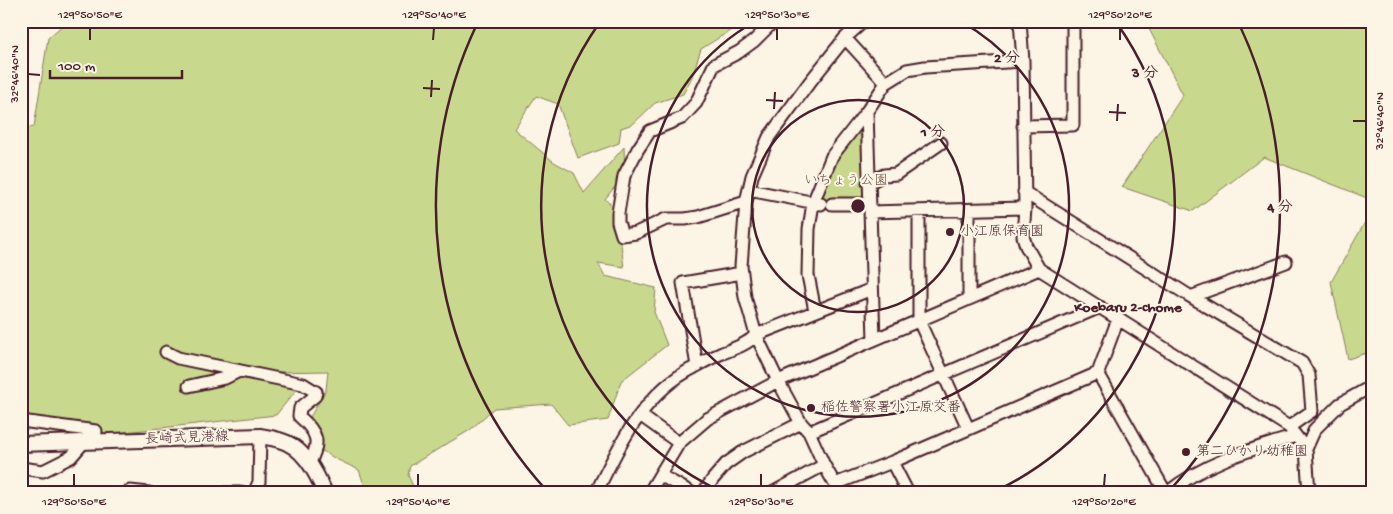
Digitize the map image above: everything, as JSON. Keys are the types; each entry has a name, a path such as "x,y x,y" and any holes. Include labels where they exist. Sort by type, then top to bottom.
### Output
{"main road":[{"name":"長崎式見港線","path":"21,444 260,436 281,440 299,450 319,479 325,493"}],"street":[{"path":"746,202 698,217 666,219 636,233 622,234 618,222 624,176 650,131 682,118 696,104 714,66 739,52 759,37 774,21"},
{"path":"864,21 845,38 769,137 752,176 746,202 741,257 745,297 756,335 778,381 801,423 809,432 824,465 838,488 968,428 1098,373 1118,319"},
{"path":"1020,21 1023,62 1023,236 1026,246 1039,269 1293,432 1306,449"},
{"path":"1023,126 1073,125 1073,21"},
{"path":"845,38 886,83"},
{"path":"815,311 808,275 809,229 822,204 832,156 886,83 907,70 925,67 1023,62"},
{"path":"867,111 874,340"},
{"path":"868,183 884,175 896,174 941,143"},
{"path":"749,190 822,204 870,208 919,211 1024,208"},
{"path":"1024,192 1188,295 1193,296 1302,362 1309,375 1312,411 1293,432 1199,470 1167,493 1098,373"},
{"path":"968,299 969,210"},
{"path":"919,211 919,321 968,428"},
{"path":"1193,296 1286,262"},
{"path":"649,493 679,444 707,420 778,381 1039,269"},
{"path":"697,366 683,283 742,273"},
{"path":"596,493 640,415 657,394 670,382 697,366 752,340 756,335 872,289"},
{"path":"809,432 1100,307"},
{"path":"166,352 178,358 303,384 316,392 315,396 300,408 299,416 312,428 317,440 316,451 309,464"},
{"path":"189,386 225,378 239,371"},
{"path":"1309,493 1306,449 1315,429 1340,404 1372,386"},
{"path":"640,415 679,444"},
{"path":"21,421 96,432 89,442 71,457 43,471 21,468"},
{"path":"703,493 726,464 743,452 801,423"},
{"path":"254,493 259,482 260,436"},
{"path":"892,462 908,493"},
{"path":"772,493 824,465"},
{"path":"660,475 692,493"},
{"path":"127,493 130,491 149,493"},
{"path":"225,493 243,493"}],"green space":[{"path":"64,21 762,21 733,29 701,49 692,77 683,94 655,103 633,124 621,128 619,143 578,158 558,104 536,96 514,129 554,162 574,173 584,193 624,147 625,174 605,199 622,214 618,222 624,267 598,263 605,276 656,288 654,312 667,345 621,381 608,420 568,425 551,404 494,408 470,430 410,466 408,475 416,493 367,493 359,470 309,443 310,417 326,390 328,371 269,372 298,388 276,415 107,434 21,425 21,128 34,127 48,38 66,22"},
{"path":"1145,21 1372,21 1372,200 1264,157 1193,211 1122,187 1183,95"},
{"name":"いちょう公園","path":"858,130 863,134 864,200 819,200 835,159"},
{"path":"1372,210 1372,351 1348,359 1331,282"}],"place":[{"name":"小江原保育園","path":"950,232"},
{"name":"稲佐警察署小江原交番","path":"811,408"},
{"name":"第二ひかり幼稚園","path":"1186,452"}],"district":[{"name":"Koebaru 2-chome","path":"1128,308"}]}
